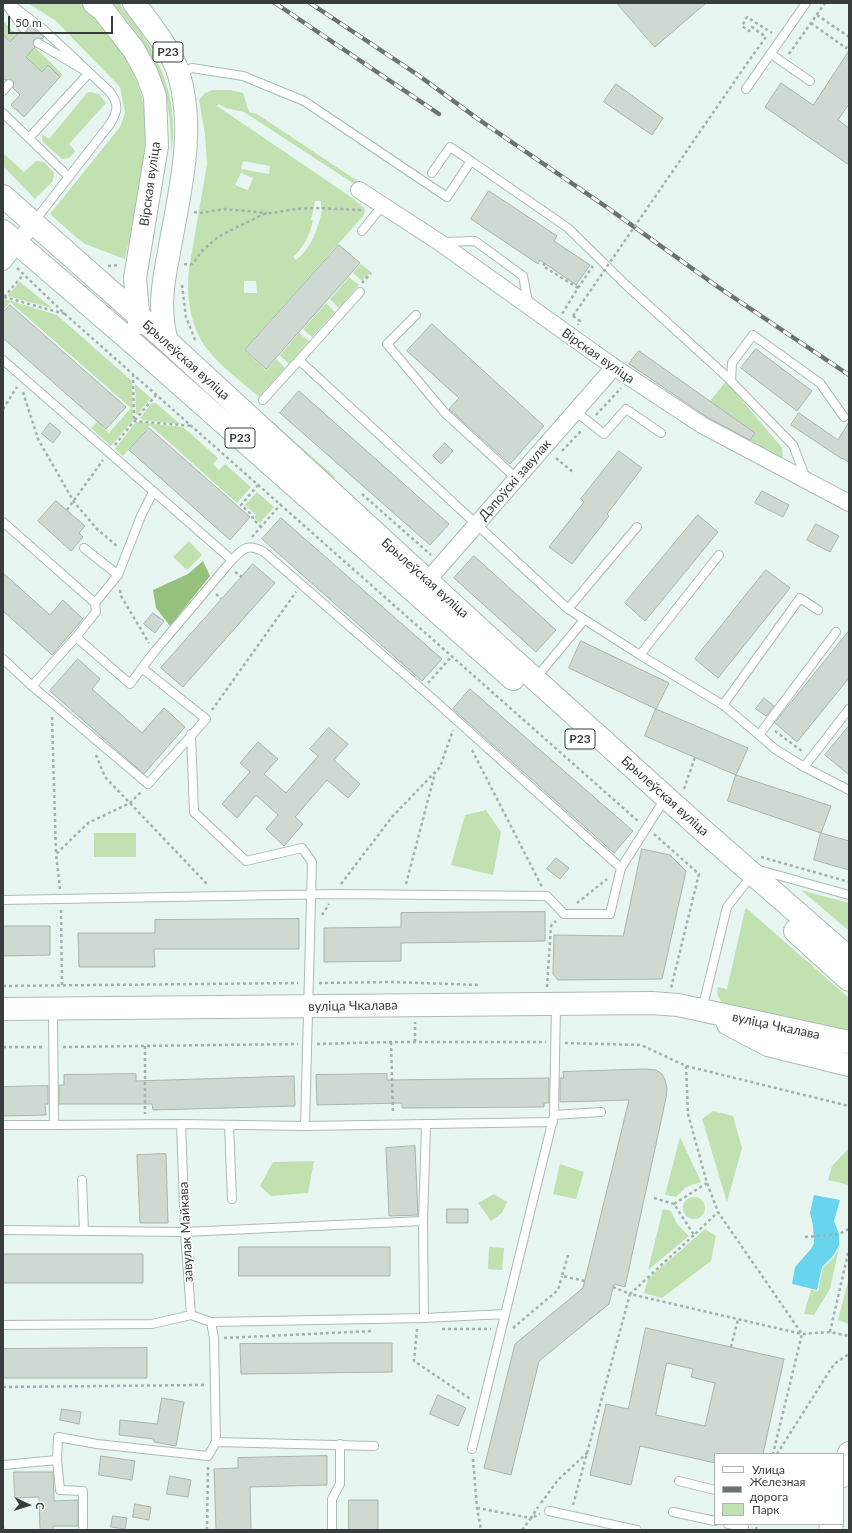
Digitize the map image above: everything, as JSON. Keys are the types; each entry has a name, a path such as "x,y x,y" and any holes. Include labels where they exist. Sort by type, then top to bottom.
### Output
{"main road":[{"name":"Вірская вуліца","path":"94,3 103,10 134,50 147,74 154,96 157,146 135,278 141,334 149,357"},
{"name":"Р23","path":"134,3 166,49 179,74 185,108 183,171 162,293 162,319 167,341"},
{"name":"Брылеўская вуліца","path":"3,196 104,287 167,341 422,587 659,808 849,958"},
{"name":"Брылеўская вуліца","path":"8,248 91,307 422,587 536,679 745,875 849,980"},
{"path":"104,287 112,289 126,288 131,285 135,278"},
{"path":"91,307 116,314 138,316 150,308 162,293"},
{"name":"вуліца Чкалава","path":"3,1009 308,1006 551,995 678,1005 849,1042"},
{"name":"вуліца Чкалава","path":"702,1011 768,1045 849,1065"},
{"path":"844,1472 849,1453"}],"street":[{"name":"Вірская вуліца","path":"358,190 439,242 614,368 702,425 849,503"},
{"path":"8,248 33,223"},
{"name":"Дэпоўскі завулак","path":"422,587 614,368"}],"lane":[{"path":"6,3 23,28"},
{"path":"9,3 43,29 110,92 116,100 115,116 110,124 33,223"},
{"path":"746,89 806,3"},
{"path":"38,43 89,73"},
{"path":"771,54 810,81"},
{"path":"179,74 192,68 242,76 304,101 446,197 471,161"},
{"path":"29,138 89,73"},
{"path":"3,91 9,84"},
{"path":"3,113 69,177"},
{"path":"432,173 450,147 568,228 626,285 730,381 793,445 806,479"},
{"path":"362,231 382,206"},
{"path":"439,242 452,243 475,241 523,276 530,307"},
{"path":"263,400 360,292"},
{"path":"416,315 387,344 445,413 516,478"},
{"path":"730,381 732,363 753,335 820,383 844,417"},
{"path":"3,360 22,381 109,453 232,560"},
{"path":"299,360 568,609 723,705 775,749 804,767 849,790"},
{"path":"575,411 604,434 626,409 661,433"},
{"path":"95,603 118,575 141,516 153,492"},
{"path":"3,522 95,603 96,612 76,637 32,686"},
{"path":"568,609 637,527"},
{"path":"76,637 130,684 154,651 241,550 255,547 264,552 457,720 621,868"},
{"path":"84,548 118,575"},
{"path":"640,655 719,555"},
{"path":"723,705 800,598 818,610"},
{"path":"536,679 584,620"},
{"path":"759,735 836,632"},
{"path":"3,659 32,686 148,784 206,718 142,668"},
{"path":"804,767 849,709"},
{"path":"191,734 194,812 246,861 302,848 312,862 305,1126"},
{"path":"3,900 311,894 547,896 564,914 610,914 621,868 659,808"},
{"path":"702,1011 727,907 745,875 849,895"},
{"path":"472,1449 553,1119 555,1042 551,995"},
{"path":"53,1008 54,1125"},
{"path":"3,1125 426,1125 553,1119 602,1112"},
{"name":"завулак Майкава","path":"181,1124 185,1232 191,1315"},
{"path":"229,1125 232,1199"},
{"path":"424,1318 423,1221 426,1125"},
{"path":"82,1180 84,1231"},
{"path":"3,1230 185,1232 423,1221"},
{"path":"3,1325 152,1324 191,1315 211,1322 424,1318 505,1314"},
{"path":"83,1530 83,1491 60,1490 57,1460 58,1437 97,1444 208,1456 216,1442 214,1338 211,1322"},
{"path":"216,1442 374,1446"},
{"path":"332,1530 332,1499 340,1484 340,1444"},
{"path":"3,1465 57,1460"},
{"path":"679,1481 714,1490"},
{"path":"549,1510 637,1530"},
{"path":"673,1512 714,1521"},
{"path":"733,1525 744,1527"}],"path":[{"path":"783,62 825,3"},
{"path":"817,15 849,37"},
{"path":"573,316 766,37 752,27 749,31 742,26 747,17 774,35"},
{"path":"811,23 846,48 849,44"},
{"path":"194,212 199,213 225,209 268,213 316,208 365,210"},
{"path":"184,264 191,265 202,251 231,230 268,213"},
{"path":"8,248 23,275 66,315 699,874 672,988 664,988"},
{"path":"545,263 544,266 578,288"},
{"path":"568,304 587,274"},
{"path":"23,275 3,297 66,315"},
{"path":"182,281 184,312 196,344"},
{"path":"134,374 134,421"},
{"path":"3,409 22,381"},
{"path":"22,381 38,439 74,502 97,529 118,548"},
{"path":"67,510 109,453 156,395"},
{"path":"134,421 192,426"},
{"path":"556,458 574,473"},
{"path":"258,485 240,506 252,515 253,519 261,527"},
{"path":"358,491 432,556"},
{"path":"252,537 280,504"},
{"path":"118,575 121,596 154,651"},
{"path":"206,718 301,585"},
{"path":"216,593 221,599"},
{"path":"424,688 452,656"},
{"path":"52,702 56,854 61,899 62,985"},
{"path":"319,920 334,894 392,817 440,767 457,720"},
{"path":"87,733 105,777 218,896"},
{"path":"471,748 547,896"},
{"path":"684,790 695,757"},
{"path":"403,894 435,772"},
{"path":"56,854 88,823 130,803 148,784"},
{"path":"798,868 849,882"},
{"path":"3,986 391,982 486,986"},
{"path":"540,987 551,995"},
{"path":"391,1042 394,1125"},
{"path":"3,1047 391,1042 555,1042 641,1045 686,1066 849,1106"},
{"path":"145,1046 145,1124"},
{"path":"686,1066 688,1114 707,1182 718,1212 802,1334 773,1453"},
{"path":"674,1204 707,1182"},
{"path":"654,1198 674,1204 694,1235"},
{"path":"570,1516 630,1294 718,1212"},
{"path":"805,1238 839,1234 849,1229"},
{"path":"830,1332 849,1249"},
{"path":"558,1290 568,1255"},
{"path":"562,1276 585,1281"},
{"path":"613,1287 630,1294 802,1334 830,1332 849,1336"},
{"path":"731,1347 738,1319"},
{"path":"416,1329 414,1361 472,1399 473,1405"},
{"path":"778,1453 834,1364 849,1354"},
{"path":"3,1387 215,1385"},
{"path":"472,1449 477,1508 481,1530"},
{"path":"522,1530 558,1480 588,1452"},
{"path":"207,1530 208,1456"},
{"path":"477,1508 531,1518 549,1510"}],"green space":[{"path":"28,3 80,3 101,24 119,48 134,74 143,102 146,125 141,173 125,259 85,244 50,214 120,127 125,113 120,87 56,21"},
{"path":"112,3 119,3 132,20 144,37 163,73 169,93 172,113 173,133 171,155 171,131 168,110 164,90 158,73 140,39"},
{"path":"3,21 32,50 35,47 61,73 62,76 60,77 48,65 42,72 3,34"},
{"path":"213,90 230,90 243,93 249,112 257,114 362,184 359,187 244,112 226,108 219,104 217,106 351,197 365,209 364,215 244,350 266,370 276,359 285,368 259,397 225,368 207,349 197,331 190,310 188,289 189,269 207,164 205,134 199,100 205,93","holes":["243,161 270,166 269,174 241,169","241,173 253,178 248,190 235,185","315,201 321,201 322,210 314,237 302,255 296,260 293,257 308,236 313,220 311,220","244,281 256,281 257,293 244,293"]},
{"path":"90,92 99,94 106,103 69,144 75,151 73,154 68,158 62,159 44,143 42,140 42,134 49,139 87,93"},
{"path":"3,153 24,172 36,161 44,162 54,173 53,181 35,199 3,166"},
{"path":"361,264 371,272 362,281 353,273"},
{"path":"349,277 359,285 339,308 330,299"},
{"path":"20,282 52,308 7,296"},
{"path":"5,299 57,315 132,381 133,420 111,446 91,428 97,422 109,433 131,408 10,302 3,310 3,301"},
{"path":"326,303 335,312 312,337 303,329"},
{"path":"299,333 309,341 289,364 280,355"},
{"path":"203,360 335,477 332,481"},
{"path":"726,381 782,448 783,459 746,445 755,433 710,401"},
{"path":"135,384 151,398 137,415 136,414"},
{"path":"152,403 156,403 180,424 143,420 140,418"},
{"path":"136,422 183,427 218,458 213,464 219,470 225,464 251,487 237,503 150,425 123,456 115,449"},
{"path":"257,492 274,507 260,523 254,518 256,515 245,505"},
{"path":"189,541 202,555 187,570 173,557"},
{"path":"203,561 210,576 170,626 156,608 153,590 188,574"},
{"path":"486,810 501,832 493,875 451,865 465,815"},
{"path":"94,833 136,833 136,857 94,857"},
{"path":"801,890 849,903 849,931"},
{"path":"746,908 849,998 849,1032 723,1004 719,998 717,989 718,987 727,989"},
{"path":"713,1111 733,1116 742,1148 727,1202 702,1119"},
{"path":"680,1137 701,1182 686,1187 676,1197 665,1195"},
{"path":"849,1148 849,1185 828,1180 832,1166"},
{"path":"314,1161 308,1193 271,1196 260,1186 273,1162"},
{"path":"560,1164 584,1172 576,1199 553,1194"},
{"path":"494,1194 507,1202 502,1213 491,1221 478,1203"},
{"path":"694,1197 702,1200 705,1208 702,1216 694,1219 686,1216 683,1208 686,1200"},
{"path":"663,1209 671,1211 677,1224 689,1236 648,1270"},
{"path":"705,1229 716,1236 711,1261 662,1298 644,1293 648,1279"},
{"path":"489,1247 504,1248 502,1270 488,1269"},
{"path":"839,1248 830,1289 814,1315 804,1314 811,1290 818,1291 823,1268 834,1257"},
{"path":"849,1278 849,1324 838,1320"}],"water":[{"path":"814,1195 840,1200 834,1221 839,1234 839,1246 833,1256 822,1267 817,1290 792,1284 795,1267 811,1249 814,1243 813,1225 810,1213"}],"building":[{"path":"617,3 706,3 655,47"},
{"path":"27,24 44,37 42,39 38,38 34,40 33,43 35,47 26,57 42,72 48,65 60,77 24,117 11,105 20,95 13,88 14,82 10,79 5,80 3,78 3,34 10,42 19,32 26,32 28,28"},
{"path":"849,51 849,104 838,120 849,128 849,165 765,107 781,83 813,105"},
{"path":"616,84 663,118 652,135 604,102"},
{"path":"489,191 557,236 554,241 590,265 576,285 540,260 538,264 471,219"},
{"path":"339,245 360,263 266,369 245,350"},
{"path":"10,305 126,407 106,429 3,338 3,313"},
{"path":"432,324 544,426 510,464 449,409 459,398 407,351"},
{"path":"756,349 812,391 797,411 741,368"},
{"path":"639,351 755,433 750,440 707,417 629,364"},
{"path":"299,391 449,524 430,545 280,413"},
{"path":"799,413 838,440 849,422 849,462 842,459 791,425"},
{"path":"50,423 61,432 53,443 42,434"},
{"path":"149,428 250,517 230,540 129,450"},
{"path":"445,443 453,451 441,464 433,456"},
{"path":"619,451 642,468 607,514 609,516 572,564 549,547 584,502 581,499"},
{"path":"762,491 789,505 783,517 755,503"},
{"path":"56,501 85,526 79,533 83,537 71,551 38,521"},
{"path":"698,515 718,532 645,621 625,603"},
{"path":"281,518 442,659 422,681 262,539"},
{"path":"816,524 839,536 830,552 807,540"},
{"path":"474,556 556,630 536,652 454,578"},
{"path":"253,564 275,583 183,687 161,668"},
{"path":"766,570 790,588 718,678 695,659"},
{"path":"3,573 50,615 63,600 83,619 52,655 3,611"},
{"path":"153,613 164,621 155,633 144,624"},
{"path":"849,631 849,678 797,742 775,723"},
{"path":"581,641 669,683 656,709 569,668"},
{"path":"78,659 100,679 92,689 142,733 164,708 185,727 144,774 50,691"},
{"path":"470,689 633,831 614,853 453,709"},
{"path":"764,698 774,706 766,716 756,709"},
{"path":"656,709 748,748 736,775 645,736"},
{"path":"849,726 849,775 825,755"},
{"path":"329,728 348,744 334,760 360,784 348,798 327,780 295,817 303,824 284,846 266,829 278,815 256,795 237,818 222,804 250,772 240,763 258,742 278,759 264,774 286,793 318,756 310,749"},
{"path":"736,775 831,806 821,833 728,801"},
{"path":"821,833 849,841 849,870 814,860"},
{"path":"642,849 670,855 686,871 662,979 558,980 553,974 554,935 623,936"},
{"path":"556,858 569,868 560,879 547,869"},
{"path":"545,912 545,941 401,943 401,961 324,962 324,928 401,927 401,913"},
{"path":"299,919 299,949 154,949 155,967 79,967 78,933 155,933 155,920"},
{"path":"3,926 50,926 50,955 3,956"},
{"path":"646,1069 656,1070 662,1074 667,1088 625,1287 614,1284 609,1304 539,1361 511,1475 484,1468 515,1344 583,1288 629,1100 560,1102 560,1078 564,1078 563,1072"},
{"path":"136,1074 136,1081 294,1076 295,1106 153,1110 152,1104 59,1104 59,1085 64,1085 64,1075"},
{"path":"387,1074 387,1080 549,1078 549,1103 544,1103 544,1107 402,1108 402,1103 317,1105 316,1075"},
{"path":"48,1086 48,1104 45,1104 46,1115 3,1116 3,1087"},
{"path":"415,1146 418,1215 389,1216 386,1148"},
{"path":"166,1154 168,1223 140,1223 137,1155"},
{"path":"447,1209 468,1209 468,1223 447,1223"},
{"path":"239,1247 390,1247 390,1276 239,1276"},
{"path":"3,1254 143,1254 143,1283 3,1283"},
{"path":"646,1328 784,1359 763,1453 714,1453 714,1463 640,1446 631,1485 590,1475 606,1404 628,1409","holes":["667,1363 693,1369 691,1377 715,1383 705,1426 656,1415"]},
{"path":"392,1343 392,1372 241,1374 240,1344"},
{"path":"147,1348 147,1378 3,1378 3,1349"},
{"path":"438,1395 466,1408 458,1426 430,1414"},
{"path":"162,1398 184,1402 176,1446 154,1442 154,1439 119,1435 120,1420 157,1424"},
{"path":"62,1409 81,1412 79,1424 60,1420"},
{"path":"101,1456 135,1461 132,1480 99,1475"},
{"path":"327,1456 327,1485 250,1487 251,1530 216,1530 214,1469 238,1468 238,1458"},
{"path":"14,1472 53,1472 54,1501 78,1500 78,1526 53,1526 53,1530 40,1530 39,1497 15,1498"},
{"path":"170,1476 191,1480 188,1497 167,1494"},
{"path":"349,1500 378,1500 378,1530 349,1530"},
{"path":"135,1504 151,1507 149,1520 133,1517"},
{"path":"113,1516 127,1518 125,1529 111,1527"}],"railway":[{"path":"275,3 439,114"},
{"path":"310,3 418,75 478,119 605,206 718,287 849,375"}]}
